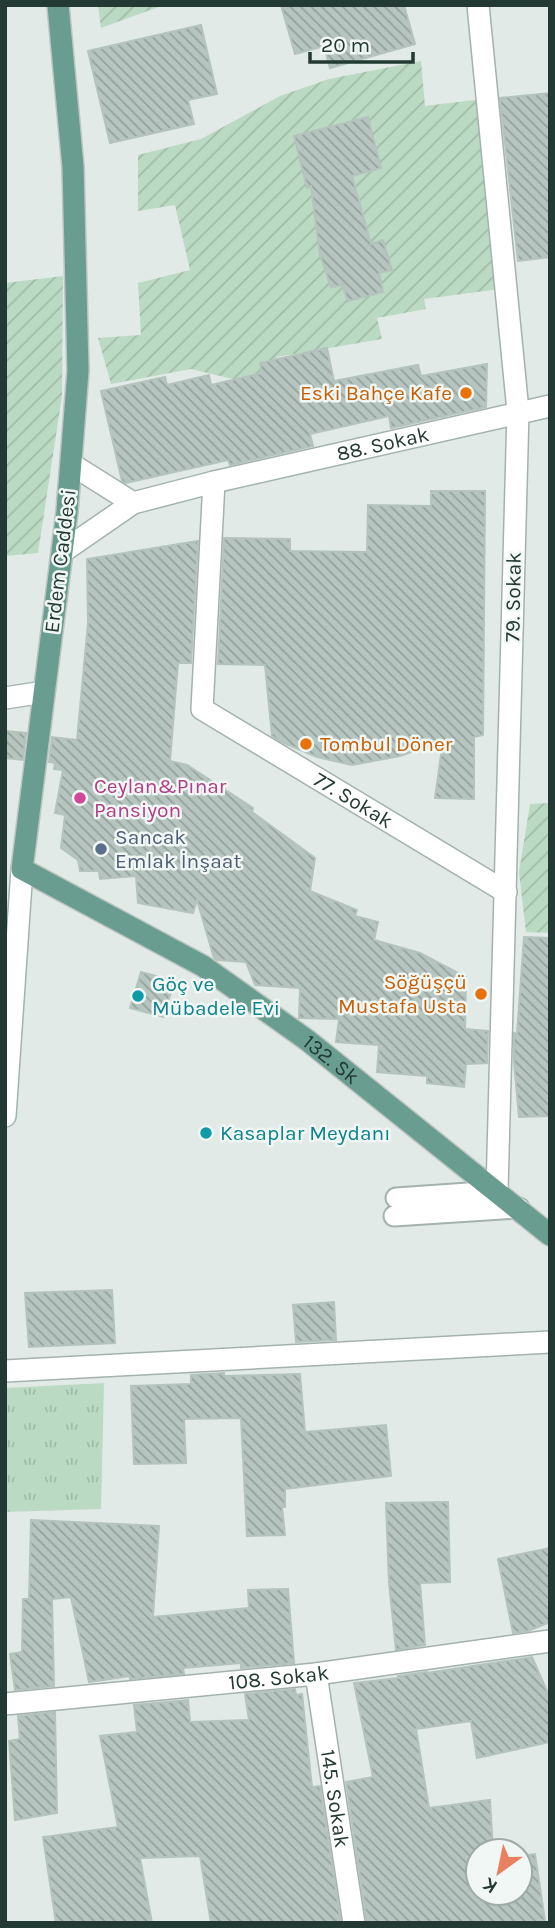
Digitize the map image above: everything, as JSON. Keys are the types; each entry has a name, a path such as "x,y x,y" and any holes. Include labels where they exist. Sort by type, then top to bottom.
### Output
{"main road":[{"name":"Erdem Caddesi","path":"22,869 62,552 78,371 73,167 58,5"},
{"name":"132. Sk","path":"22,869 203,966 307,1040 550,1235"}],"street":[{"name":"79. Sokak","path":"478,5 518,411 497,1191"},
{"name":"88. Sokak","path":"62,552 134,503 518,411 550,406"},
{"path":"71,464 134,503"},
{"name":"77. Sokak","path":"214,482 202,709 506,892"},
{"path":"5,698 44,692"},
{"name":"Erdem Caddesi","path":"5,1116 22,869"},
{"path":"5,1371 550,1342"},
{"name":"108. Sokak","path":"5,1704 316,1674 550,1641"},
{"name":"145. Sokak","path":"316,1674 354,1923"}],"lane":[{"path":"497,1191 395,1207 519,1209"}],"green space":[{"path":"98,5 164,5 101,28"},
{"path":"421,61 425,106 483,99 500,289 424,299 426,309 377,318 382,339 277,357 273,370 241,381 191,369 111,384 98,338 141,335 138,283 190,270 175,205 138,211 138,155 201,139 280,96 329,79"},
{"path":"63,276 62,396 38,553 5,556 5,283"},
{"path":"550,803 550,933 526,932 519,872 530,804"},
{"path":"104,1383 101,1509 5,1512 5,1388"}],"building":[{"path":"281,5 404,5 415,44 330,68 324,46 295,54"},
{"path":"201,25 217,94 188,100 194,124 110,143 88,51"},
{"path":"550,93 550,257 518,261 500,98"},
{"path":"368,117 381,168 352,176 371,244 383,240 392,270 379,273 383,292 348,301 342,285 331,287 320,255 311,186 307,188 294,136"},
{"path":"327,348 334,381 418,365 421,376 487,364 486,407 391,428 389,416 310,434 313,446 230,465 228,460 126,483 122,481 101,391 165,377 167,385 209,375 211,385 262,373 260,363"},
{"path":"431,491 485,491 483,735 474,737 474,799 435,798 443,741 400,756 352,765 317,757 282,742 272,736 265,665 218,664 224,538 290,539 290,551 367,552 368,505 431,506"},
{"path":"198,541 191,663 178,663 170,761 187,765 253,808 252,812 315,858 310,891 357,910 355,916 378,922 374,940 420,953 466,977 465,1029 488,1031 487,1063 466,1064 464,1087 427,1083 427,1076 377,1072 379,1045 336,1042 339,1019 299,1018 300,988 255,985 246,962 214,958 197,900 193,913 138,903 136,876 100,879 99,871 80,871 78,860 61,848 65,815 55,813 63,770 54,769 55,763 49,762 52,737 77,740 88,623 87,559"},
{"path":"5,731 26,733 23,760 5,758"},
{"path":"524,937 550,938 550,1116 519,1117 514,1033 517,1034"},
{"name":"Göç ve Mübadele Evi","path":"141,972 174,981 164,1017 130,1008"},
{"path":"112,1290 115,1343 29,1347 25,1293"},
{"path":"334,1302 336,1340 296,1342 293,1305"},
{"path":"224,1373 224,1376 300,1374 305,1432 386,1425 391,1476 285,1489 285,1507 282,1507 285,1535 247,1536 241,1418 184,1419 186,1463 134,1464 131,1386 191,1384 191,1375"},
{"path":"448,1502 450,1582 420,1583 425,1645 396,1650 389,1583 386,1503"},
{"path":"31,1520 159,1526 153,1617 249,1608 248,1590 288,1589 294,1663 241,1668 241,1663 183,1668 184,1674 130,1679 130,1676 89,1682 71,1597 52,1599 54,1686 15,1690 10,1654 22,1652 23,1599 29,1599"},
{"path":"550,1548 550,1622 528,1631 513,1633 498,1559"},
{"path":"532,1657 550,1698 550,1742 477,1758 471,1721 416,1729 429,1808 490,1800 492,1837 464,1837 464,1907 534,1907 535,1854 545,1921 367,1923 346,1782 373,1777 354,1683"},
{"path":"295,1689 296,1695 302,1694 312,1787 320,1786 341,1923 211,1923 200,1856 140,1858 152,1923 56,1923 43,1837 118,1827 100,1736 137,1732 134,1705 188,1700 190,1722 249,1720 245,1694"},
{"path":"55,1712 57,1813 15,1820 9,1741 20,1739 18,1716"}],"place":[{"name":"Eski Bahçe Kafe","path":"466,393"},
{"name":"Tombul Döner","path":"306,744"},
{"name":"Ceylan&Pınar Pansiyon","path":"80,798"},
{"name":"Sancak Emlak İnşaat","path":"101,849"},
{"name":"Söğüşçü Mustafa Usta","path":"481,994"},
{"name":"Göç ve Mübadele Evi","path":"138,996"},
{"name":"Kasaplar Meydanı","path":"206,1133"}]}
